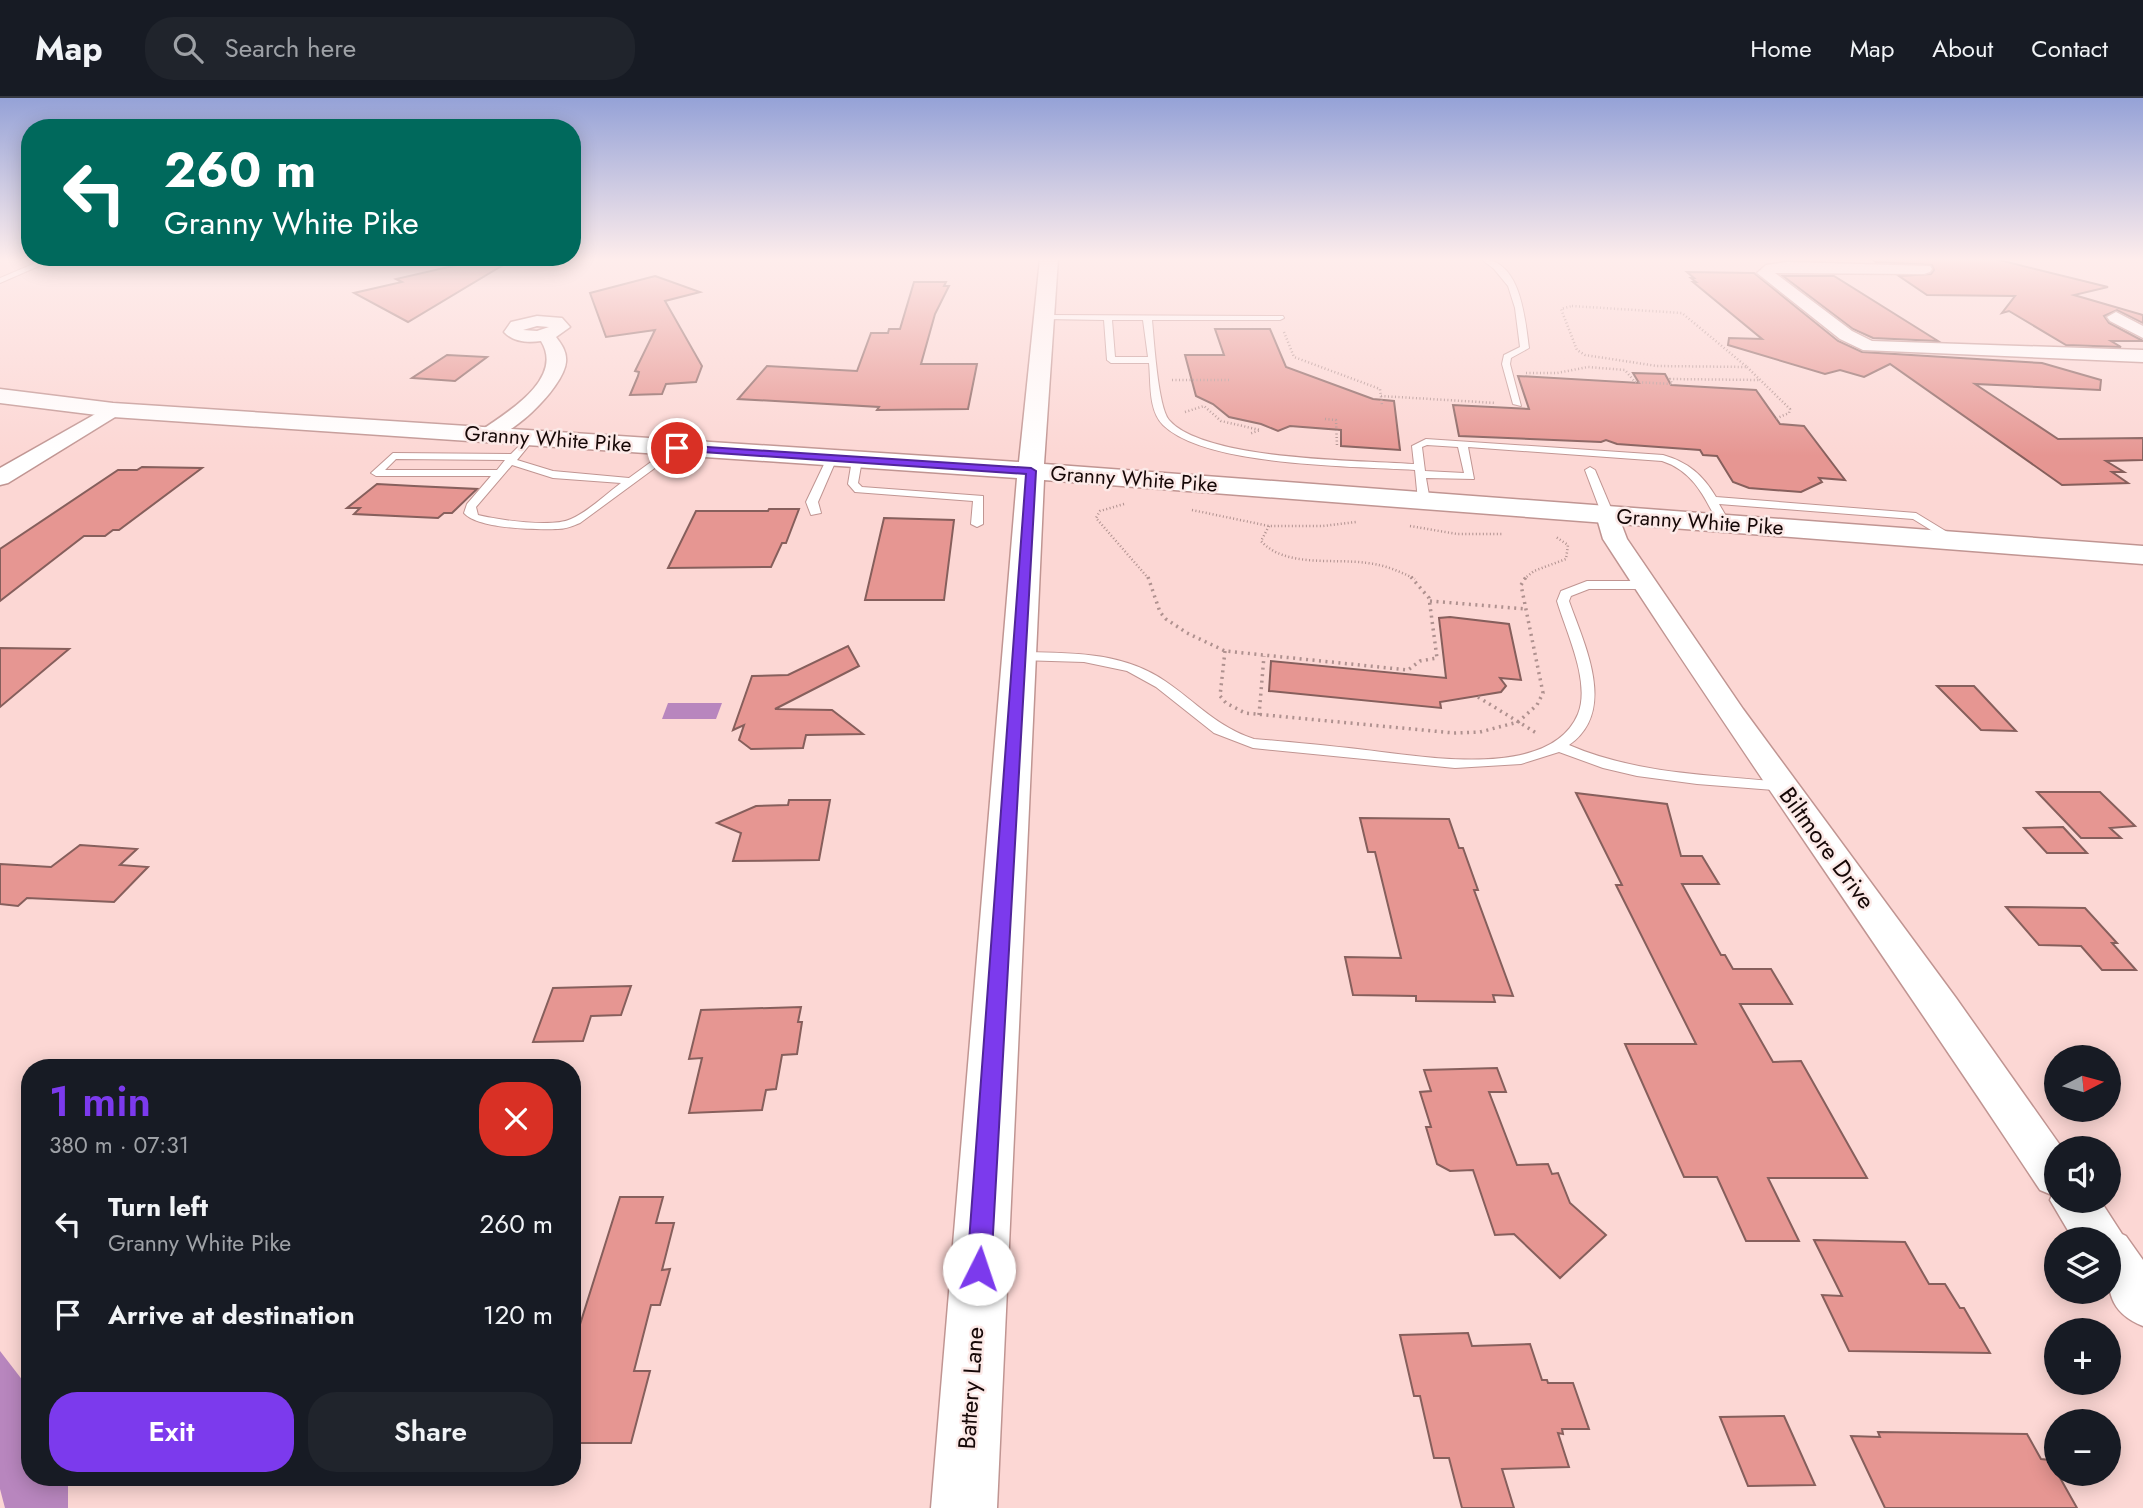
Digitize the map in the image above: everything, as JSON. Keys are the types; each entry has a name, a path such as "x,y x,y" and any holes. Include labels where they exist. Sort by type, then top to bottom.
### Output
{"main road":[{"name":"Battery Lane","path":"964,1508 1020,656 1016,452 1037,418 1044,325"},
{"name":"Granny White Pike","path":"0,396 113,410 487,435 518,452 677,448 942,465 1016,452 1421,480 1608,515 1718,512 1957,541 2143,555"},
{"path":"942,465 1016,452 1037,418"}],"street":[{"path":"1833,325 1869,346 2111,355 2141,365"},
{"path":"487,435 524,407 548,383 557,357 552,341 546,335"},
{"path":"0,478 113,410"},
{"name":"Biltmore Drive","path":"1608,515 1615,539 1644,584 2044,1158"},
{"path":"2121,1270 2143,1302"}],"lane":[{"path":"1109,325 1111,360 1153,360"},
{"path":"1148,325 1160,410 1164,421 1185,437 1216,448 1247,454 1338,461 1421,480 1470,477 1462,444"},
{"path":"1518,404 1508,372 1507,357 1525,348 1521,325"},
{"path":"1421,480 1416,449 1419,443 1672,460 1693,471 1718,512"},
{"path":"518,452 471,506 470,513 481,520 560,526 576,521 677,448"},
{"path":"500,473 376,473 393,456 518,452"},
{"path":"518,452 520,467 631,481"},
{"path":"815,513 812,502 845,459"},
{"path":"845,459 853,484 859,490 979,498 977,524"},
{"path":"1590,470 1608,515"},
{"path":"1020,656 1090,659 1135,670 1154,680 1209,726 1223,734 1253,743 1463,765 1511,762 1557,745 1580,726 1588,698 1588,682 1563,601 1565,594 1587,585 1644,584"},
{"path":"1557,745 1582,758 1616,767 1783,787"}],"path":[{"path":"1282,325 1294,357 1380,389 1382,405"},
{"path":"1567,325 1577,350 1585,355 1657,366 1747,367"},
{"path":"1696,325 1747,367 1790,409 1786,415 1775,419"},
{"path":"1508,372 1550,374 1588,367 1625,370 1630,372 1635,382 1672,384 1670,379 1760,380"},
{"path":"1170,369 1171,380"},
{"path":"1156,380 1231,380"},
{"path":"1381,396 1518,404"},
{"path":"1164,421 1204,406 1208,413 1219,420 1260,430 1216,448"},
{"path":"1325,419 1336,420 1338,461"},
{"path":"1134,503 1105,508 1097,514 1098,523 1145,572 1152,584 1160,612 1187,634 1226,651 1408,670 1420,661 1437,658 1430,601 1422,584 1391,568 1349,560 1296,558 1272,553 1266,550 1261,541 1269,526"},
{"path":"1184,508 1269,526 1323,526 1361,522"},
{"path":"1402,524 1457,534 1510,533"},
{"path":"1226,651 1220,696 1234,709 1259,715 1454,733 1491,731 1519,722 1535,708 1543,693 1525,609 1522,580 1534,570 1561,563 1569,554 1569,545 1564,540 1546,536"},
{"path":"1430,601 1525,609"},
{"path":"1259,715 1264,656"},
{"path":"1478,697 1557,745"}],"shaded area":[{"path":"668,703 722,703 716,719 662,719"},
{"path":"0,1351 21,1378 21,1486 68,1486 68,1508 5,1508 0,1489"}],"building":[{"path":"602,325 679,325 702,366 696,382 666,384 662,394 630,395 639,372 635,371 655,330 606,337"},
{"path":"901,325 932,325 921,364 977,364 968,409 877,410 879,407 738,399 767,366 857,371 871,333 888,333 889,329 900,329"},
{"path":"1745,325 1818,325 1838,341 1862,352 2042,363 2101,380 2100,390 1975,384 2058,439 2143,438 2143,460 2106,461 2124,472 2112,472 2128,483 2062,485 1890,364 1864,377 1840,370 1825,374 1728,345 1729,338 1762,339"},
{"path":"1847,325 1912,325 1938,341 1873,338"},
{"path":"2032,325 2112,325 2143,341 2111,341 2121,347 2066,345"},
{"path":"1215,329 1270,329 1286,367 1373,399 1394,401 1400,450 1341,446 1341,430 1290,426 1278,431 1229,417 1213,404 1196,396 1185,355 1224,355"},
{"path":"447,355 487,357 455,381 412,378"},
{"path":"1633,373 1665,374 1671,385 1756,390 1780,424 1804,426 1845,480 1819,478 1822,482 1801,492 1749,488 1733,482 1717,456 1703,455 1700,450 1617,444 1606,440 1601,442 1459,436 1453,405 1529,409 1518,376 1639,383"},
{"path":"142,467 202,468 119,530 113,530 105,536 84,536 0,601 0,549 118,470 137,470"},
{"path":"377,484 477,489 452,513 444,513 438,518 354,514 360,508 347,508"},
{"path":"799,509 786,543 782,543 771,567 668,568 696,511"},
{"path":"884,518 954,520 944,600 865,600"},
{"path":"1439,618 1509,624 1521,680 1500,678 1506,686 1501,692 1440,702 1441,708 1269,691 1271,661 1446,678"},
{"path":"848,646 859,666 775,709 832,710 863,734 806,735 803,748 751,749 739,740 744,725 733,730 752,676 788,675"},
{"path":"0,648 69,649 0,707"},
{"path":"1937,686 1974,686 2016,731 1981,730"},
{"path":"2037,792 2100,792 2135,826 2110,828 2121,838 2081,838"},
{"path":"1576,793 1667,804 1681,856 1702,856 1719,884 1682,884 1721,955 1725,955 1733,969 1771,969 1792,1004 1740,1004 1773,1062 1801,1061 1867,1178 1768,1178 1799,1241 1746,1241 1717,1177 1684,1177 1625,1044 1696,1044 1616,885 1622,885"},
{"path":"789,800 830,800 819,860 733,861 741,833 717,823 756,806 788,805"},
{"path":"1360,818 1449,819 1459,848 1463,848 1478,890 1474,890 1513,996 1493,995 1495,1002 1416,1001 1416,996 1353,995 1345,957 1401,958 1375,852 1368,852"},
{"path":"2063,827 2087,853 2047,853 2024,828"},
{"path":"80,845 137,849 120,865 148,867 114,902 27,898 18,906 0,904 0,864 51,867"},
{"path":"2006,907 2085,908 2117,943 2112,943 2136,970 2102,970 2081,946 2039,945"},
{"path":"631,986 621,1015 591,1016 583,1041 533,1042 553,988"},
{"path":"801,1007 798,1022 802,1022 797,1054 782,1055 776,1089 766,1090 762,1110 689,1113 702,1058 689,1059 701,1010"},
{"path":"1497,1068 1506,1092 1489,1092 1517,1165 1548,1164 1552,1174 1558,1173 1570,1203 1606,1235 1560,1278 1514,1234 1495,1235 1473,1170 1450,1171 1437,1164 1426,1127 1431,1127 1420,1092 1431,1091 1424,1070"},
{"path":"620,1197 663,1197 656,1223 674,1223 662,1270 670,1269 660,1305 651,1305 634,1371 650,1371 631,1443 581,1443 581,1321"},
{"path":"1814,1240 1905,1242 1929,1284 1945,1284 1960,1308 1964,1308 1990,1353 1849,1351 1822,1295 1842,1296"},
{"path":"1468,1333 1472,1346 1530,1344 1542,1380 1547,1380 1548,1383 1573,1383 1589,1429 1562,1429 1563,1434 1558,1433 1569,1467 1502,1469 1514,1508 1462,1508 1449,1458 1434,1458 1420,1396 1414,1396 1400,1335"},
{"path":"1784,1416 1815,1485 1748,1486 1720,1417"},
{"path":"1878,1432 2027,1434 2041,1459 2044,1459 2044,1486 2065,1486 2077,1508 1885,1508 1851,1436 1880,1437"}],"route":[{"path":"677,448 1031,471 979,1269"}]}
